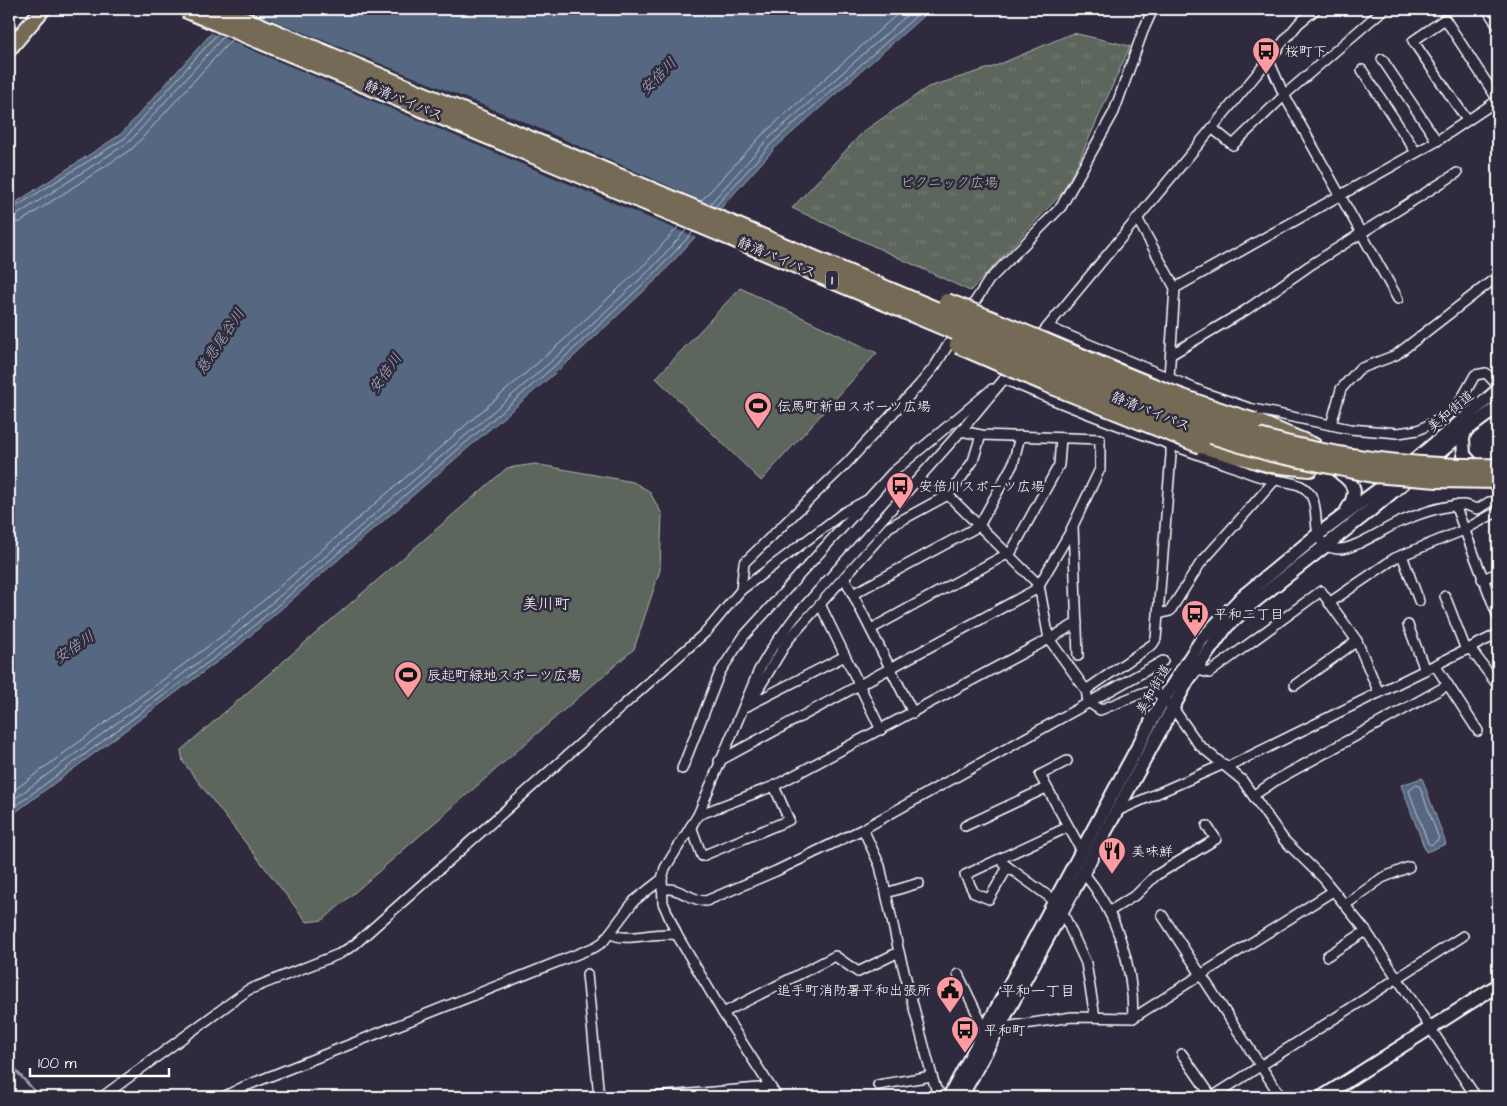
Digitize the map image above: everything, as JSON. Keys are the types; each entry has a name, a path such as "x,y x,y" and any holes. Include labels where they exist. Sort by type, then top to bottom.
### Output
{"highway":[{"name":"静清バイパス","path":"185,9 990,346 1230,442 1310,462 1372,474 1437,479 1498,480"},
{"name":"静清バイパス","path":"219,9 1107,382 1206,421 1291,445 1376,461 1441,466 1498,467"},
{"path":"798,252 911,289 1021,330 1122,375 1205,407 1255,422 1339,458 1373,465 1404,475 1498,471"},
{"path":"771,254 886,312 998,363 1201,445 1271,464 1340,472 1404,475 1498,485"}],"main road":[{"path":"9,49 43,9"}],"street":[{"path":"740,590 744,563 848,463 920,384 935,366 989,280 1061,207 1114,112 1142,30 1153,9"},
{"path":"777,1097 723,1013 676,934 664,903 662,890 665,868 698,815 719,760 772,648 794,618 961,431 1299,23 1316,9"},
{"path":"1212,128 1233,145 1284,95 1384,9"},
{"path":"1487,9 1498,26"},
{"path":"1175,288 1437,141 1498,100 1445,19 1413,41 1467,120"},
{"path":"1382,59 1437,141"},
{"path":"1269,61 1284,95 1398,299"},
{"path":"1362,70 1416,152"},
{"path":"1172,354 1246,310 1309,266 1457,173"},
{"path":"1086,690 1153,644 1156,639 1159,614 1172,445 1169,378 1175,288 1137,218"},
{"path":"1330,425 1341,389 1359,369 1396,354 1498,276"},
{"path":"1048,327 1169,378 1249,408 1330,425 1408,433 1448,415 1459,404 1475,375 1486,374 1498,386"},
{"path":"1003,381 1172,445 1275,480 1300,485 1307,490 1315,506 1320,541 1338,550 1349,547 1403,520 1455,506 1468,505 1478,509 1489,502 1498,501"},
{"path":"682,769 710,694 730,655 756,623 892,473 1003,381"},
{"name":"美和街道","path":"961,1097 998,1028 1058,906 1082,851 1164,698 1198,645 1242,597 1320,541 1371,510 1404,475 1498,390"},
{"name":"美和街道","path":"949,1097 985,1030 1058,906 1083,872 1114,812 1195,669 1227,626 1320,541 1343,516 1404,475 1498,407"},
{"path":"719,760 1033,591 1039,585 1073,526 1100,469 1100,439 982,434 961,431"},
{"path":"1465,431 1463,439 1464,455 1480,471"},
{"path":"745,707 783,646 889,527 948,495 968,470 982,434"},
{"path":"853,594 979,526 1013,464 1020,436"},
{"path":"871,629 1008,555 1058,465 1061,438"},
{"path":"1340,472 1351,483 1354,498 1343,516"},
{"path":"1159,614 1170,611 1200,564 1275,480"},
{"path":"948,495 1039,585 1049,638 1086,690 1088,702 1100,710 1148,692 1164,698 1200,744 1242,780 1284,840 1333,891 1366,931 1431,1027 1451,1062 1476,1097"},
{"path":"102,1097 248,990 339,954 354,945 707,631 740,590 843,513 867,500"},
{"path":"1455,506 1498,617"},
{"path":"1330,603 1383,565 1402,555 1464,530 1493,514 1498,514"},
{"path":"1073,526 1078,656"},
{"path":"1402,555 1419,601"},
{"path":"1482,579 1498,573"},
{"path":"844,577 913,713"},
{"path":"1195,669 1209,673 1321,591 1357,641 1379,693"},
{"path":"1445,596 1468,649 1494,672 1498,686"},
{"path":"820,604 881,730"},
{"path":"698,815 774,786 913,713 1077,623"},
{"path":"1408,625 1425,670"},
{"path":"1114,812 1226,766 1498,634"},
{"path":"1295,685 1357,641"},
{"path":"745,707 845,656"},
{"path":"662,890 674,889 699,901 706,901 776,871 863,829 1163,661"},
{"path":"1436,665 1478,731"},
{"path":"1254,795 1278,779 1448,685"},
{"path":"1067,761 1040,775 1082,851"},
{"path":"691,826 702,856 789,820 774,786"},
{"path":"965,826 1046,788"},
{"path":"1110,911 1137,894 1155,876 1216,839 1207,826"},
{"path":"1008,867 989,899 974,893 965,875 1068,827"},
{"path":"863,829 880,866 899,952 932,1076 936,1089 943,1097"},
{"path":"997,860 1058,906 1086,962 1095,1017"},
{"path":"1345,905 1382,878 1410,867"},
{"path":"1083,872 1110,911 1123,941 1129,968 1133,1018"},
{"path":"223,1097 594,947 603,942 641,894 662,879"},
{"path":"886,893 919,884"},
{"path":"958,974 985,1030 1072,1017 1133,1018 1333,891"},
{"path":"1162,915 1281,1097"},
{"path":"1327,956 1366,931"},
{"path":"610,933 620,938 664,932 676,934"},
{"path":"1182,1054 1212,1097 1463,936"},
{"path":"723,1013 835,956 858,972 899,952"},
{"path":"587,974 599,1097"},
{"path":"1322,1097 1498,985"},
{"path":"878,1085 932,1076"},
{"path":"656,1097 770,1086"}],"green space":[{"name":"ピクニック広場","path":"1073,33 1130,46 1079,161 1062,193 970,291 792,208 864,131 928,87 993,67"},
{"name":"伝馬町新田スポーツ広場","path":"740,288 877,353 761,481 656,378"},
{"name":"辰起町緑地スポーツ広場","path":"535,464 633,482 649,491 662,514 660,570 634,649 323,920 307,922 183,762 181,750 507,468"}],"water":[{"path":"233,9 931,9 775,148 659,277 570,360 237,647 9,817 9,207 121,134"},
{"path":"1422,778 1446,844 1426,852 1401,785"}],"pier":[{"path":"230,9 246,9 520,120 723,210 697,238 209,32"}],"waterway":[{"path":"9,1063 40,1097"}],"place":[{"name":"桜町下","path":"1266,75"},
{"name":"伝馬町新田スポーツ広場","path":"758,430"},
{"name":"安倍川スポーツ広場","path":"900,510"},
{"name":"平和二丁目","path":"1195,638"},
{"name":"辰起町緑地スポーツ広場","path":"408,699"},
{"name":"美味鮮","path":"1112,875"},
{"name":"追手町消防署平和出張所","path":"950,1014"},
{"name":"平和町","path":"965,1054"}],"district":[{"name":"美川町","path":"546,603"},
{"name":"平和一丁目","path":"1038,991"}],"water label":[{"name":"安倍川","path":"658,76"},
{"name":"慈悲尾谷川","path":"220,341"},
{"name":"安倍川","path":"385,373"},
{"name":"安倍川","path":"74,647"}]}
